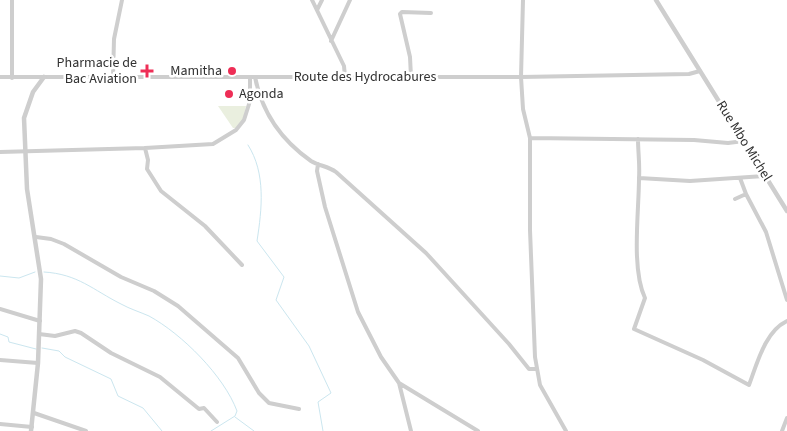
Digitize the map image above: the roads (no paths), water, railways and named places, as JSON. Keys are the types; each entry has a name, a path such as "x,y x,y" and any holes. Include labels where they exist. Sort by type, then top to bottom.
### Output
{"street":[{"path":"12,0 12,78"},
{"path":"113,77 114,39 122,0"},
{"path":"312,0 344,66 345,77"},
{"path":"317,10 322,0"},
{"path":"331,40 350,0"},
{"path":"523,0 521,77 523,109 530,138 533,338 537,369 546,397 566,431"},
{"name":"Rue Mbo Michel","path":"656,0 787,211"},
{"path":"411,77 410,57 400,14 402,12 431,12"},
{"name":"Route des Hydrocabures","path":"0,77 521,77 690,74 700,71"},
{"path":"0,424 32,429 38,363 41,279 28,189 24,150 24,118 33,92 44,77"},
{"path":"253,77 258,92 279,134 318,164 329,167 336,172 426,253 510,344 529,369 537,369"},
{"path":"0,152 213,144 236,130 244,120 250,101 253,77"},
{"path":"530,138 694,140 728,144 744,141"},
{"path":"638,139 637,236 640,285 645,298 634,329 703,360 749,385 759,357 774,329 787,321"},
{"path":"145,148 148,160 147,169 161,191 205,226 242,265"},
{"path":"318,164 317,171 325,207 358,312 381,356 399,383 411,431"},
{"path":"639,178 690,181 765,176"},
{"path":"740,178 746,194 766,232 787,300"},
{"path":"735,199 746,194"},
{"path":"36,237 51,239 64,244 178,306 238,358 259,394 269,403 300,409"},
{"path":"0,309 40,321"},
{"path":"39,334 55,336 75,331 81,333 111,353 160,377 199,409 204,408 217,422"},
{"path":"0,360 38,363"},
{"path":"399,383 478,431"},
{"path":"34,413 86,431"},
{"path":"782,431 787,418"}],"waterway":[{"path":"248,145 258,167 260,179 261,204 257,241 284,277 276,300 309,346 331,393 318,402 323,431"},
{"path":"0,276 19,278 35,272"},
{"path":"44,272 56,273 76,279 124,306 149,316 188,345 212,370 231,398 237,411 235,416 211,431"},
{"path":"0,334 8,337 9,342 36,349"},
{"path":"42,348 59,351 65,357 111,379 118,396 143,408 162,431"},
{"path":"235,417 254,431"}],"place":[{"name":"Pharmacie de Bac Aviation","path":"147,71"},
{"name":"Mamitha","path":"232,71"},
{"name":"Agonda","path":"229,94"}]}
